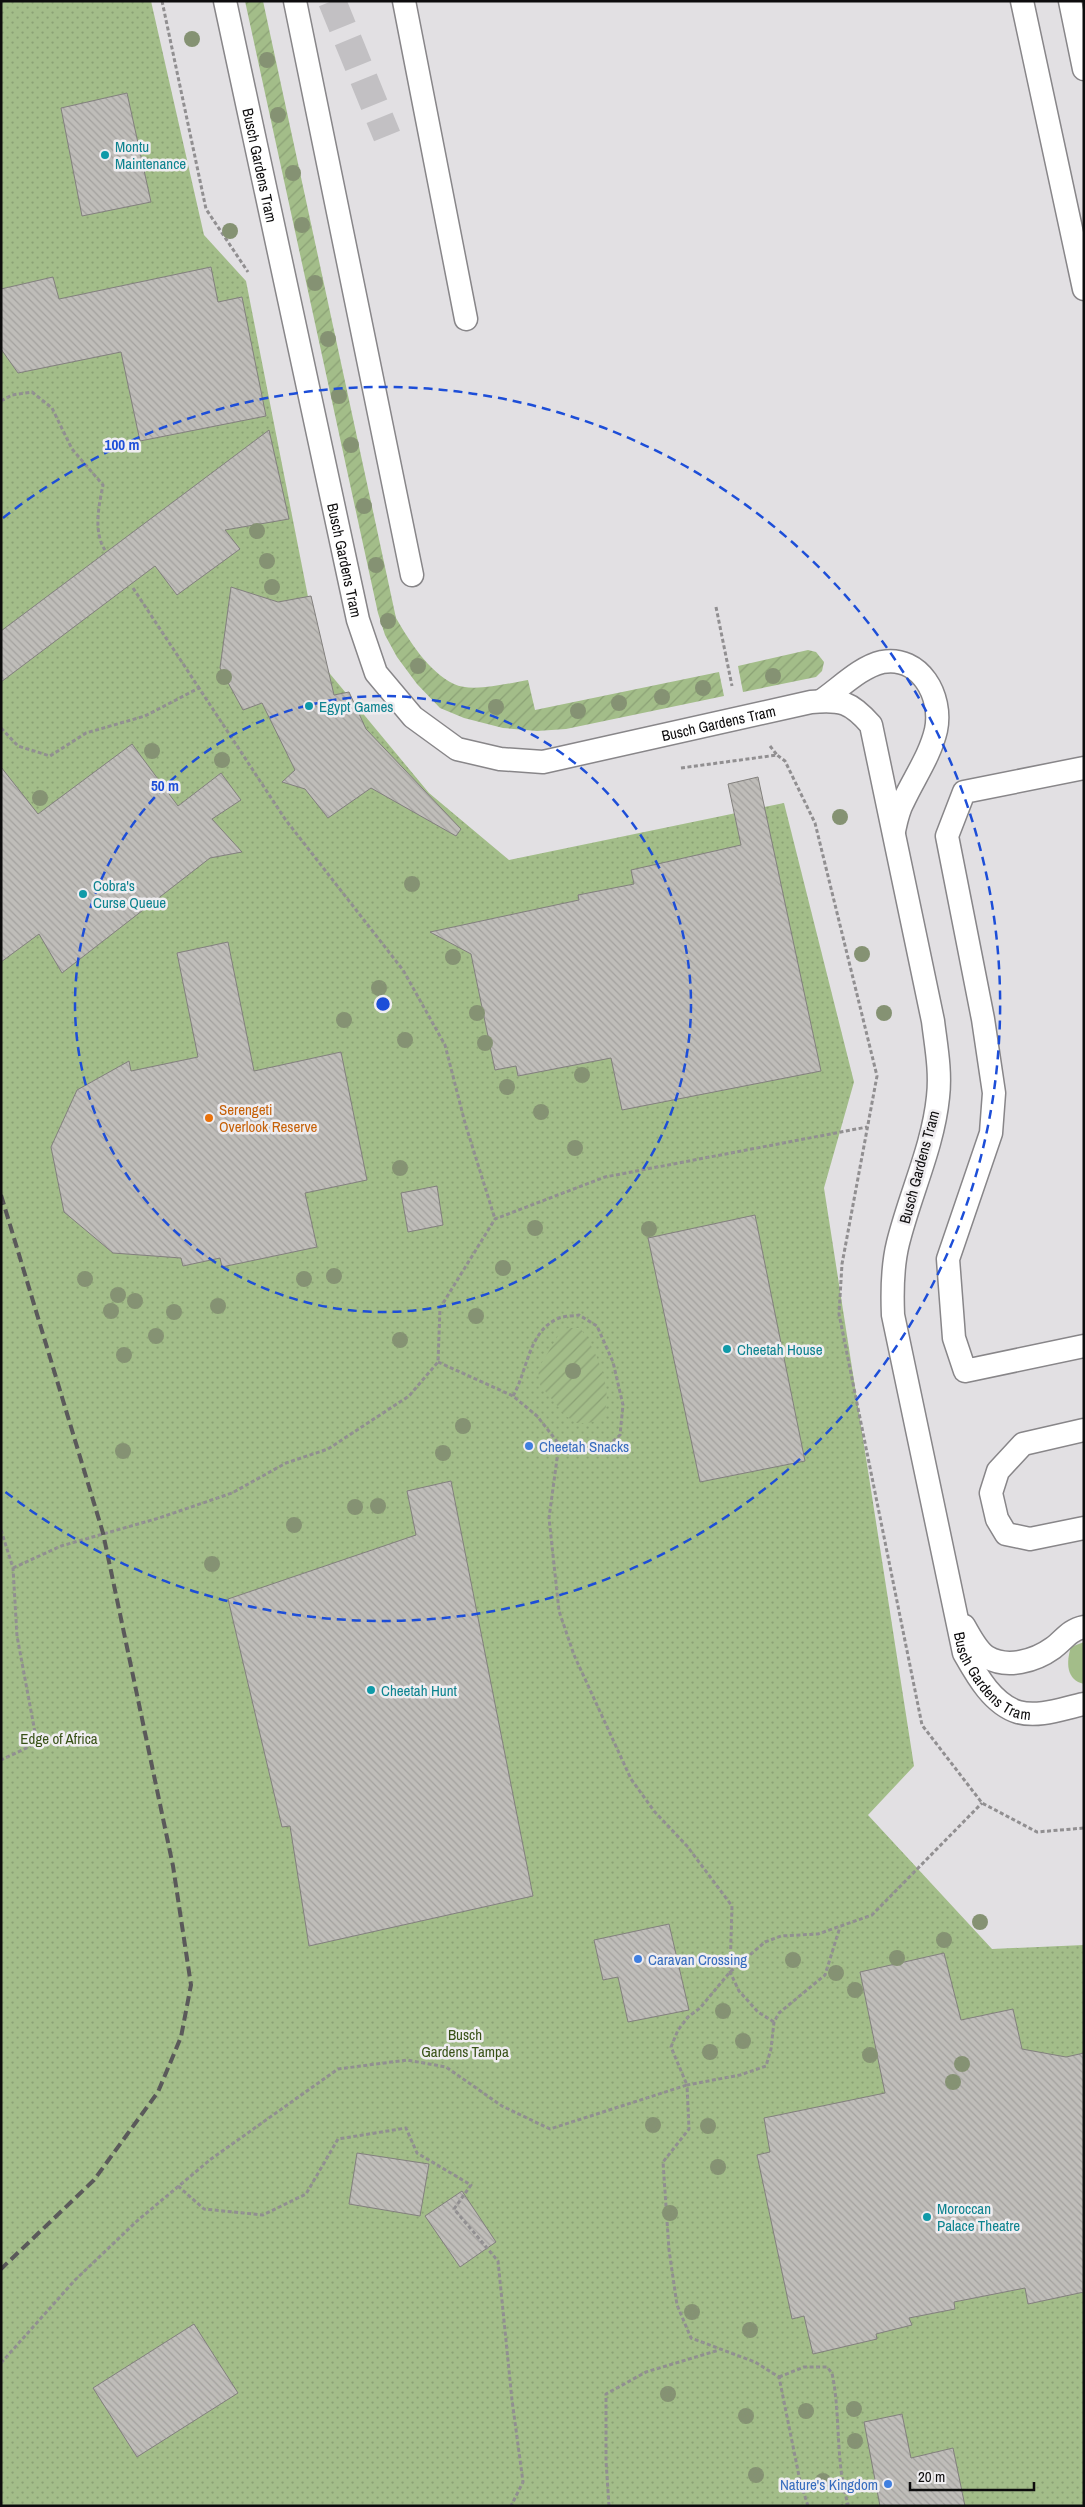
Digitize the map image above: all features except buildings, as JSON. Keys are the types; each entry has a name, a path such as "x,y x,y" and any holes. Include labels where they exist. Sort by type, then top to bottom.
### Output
{"lane":[{"name":"Busch Gardens Tram","path":"226,1 358,620 376,673 413,717 457,749 500,759 543,762 821,701 835,700 856,708 871,725 933,1021 939,1073 938,1097 931,1134 898,1244 892,1282 893,1315 964,1653 980,1682 1000,1701 1018,1712 1043,1713 1084,1704"},
{"path":"404,1 466,319"},
{"path":"1022,1 1084,288"},
{"path":"1070,1 1084,69"},
{"path":"296,2 412,575"},
{"path":"821,701 861,672 881,662 899,662 917,669 930,686 936,707 937,728 932,746 902,804 893,832"},
{"path":"1084,768 964,792 947,836 983,1019 994,1093 991,1133 948,1259 954,1338 964,1371 1084,1346"},
{"path":"1084,1430 1023,1444 998,1471 991,1493 997,1519 1006,1534 1030,1539 1084,1528"},
{"name":"Busch Gardens Tram","path":"955,1610 972,1640 986,1657 1007,1664 1035,1658 1047,1653 1068,1632 1084,1627"}],"path":[{"path":"162,1 206,210 252,280"},
{"path":"1,401 12,394 32,392 52,408 72,449 103,485 98,515 100,544 104,550"},
{"path":"133,588 285,819 403,970 445,1045 465,1123 495,1219"},
{"path":"1,728 18,746 50,756 86,733 145,716 199,688"},
{"path":"679,768 777,755 784,761 797,783 815,823 876,1076 842,1264 838,1314 922,1726 982,1803 1037,1832 1084,1828"},
{"path":"13,1568 61,1546 159,1518 232,1493 286,1463 328,1449 409,1396 438,1362 440,1308 495,1219 605,1177 867,1127"},
{"path":"438,1362 513,1396 537,1416 559,1444 582,1452 606,1448 620,1435 623,1405 613,1362 596,1326 579,1315 559,1318 536,1336 522,1380 513,1396"},
{"path":"559,1444 549,1518 559,1610 574,1655 631,1779 654,1811 688,1846 732,1906 730,1972 739,1992 758,2012 774,2022"},
{"path":"1,1530 13,1568 17,1636 38,1743 1,1760"},
{"path":"808,2506 800,2481 779,2377 755,2362 691,2338 677,2304 669,2250 663,2162 689,2128 687,2086 671,2047 678,2030 688,2017 700,2008 730,1972 765,1942 781,1936 818,1934 872,1915 982,1803"},
{"path":"1,2363 75,2280 137,2221 211,2159 338,2069 407,2060 446,2067 502,2106 550,2129 687,2086 740,2075 766,2066 771,2049 774,2022 779,2013 825,1975 840,1926"},
{"path":"178,2186 204,2209 263,2215 306,2194 338,2139 406,2128 417,2153 471,2185 454,2209 498,2261 512,2400 523,2482 511,2506"},
{"path":"609,2506 606,2461 606,2394 646,2372 719,2350"},
{"path":"779,2377 804,2367 827,2367 832,2373 840,2440 842,2484 848,2505 841,2506"}],"green space":[{"name":"Busch Gardens Tampa","path":"1,1 151,1 204,235 246,281 321,663 429,793 509,860 784,803 854,1082 824,1188 914,1766 868,1815 992,1949 1084,1945 1084,2506 1,2506"},
{"path":"245,1 263,1 396,618 420,655 436,672 462,687 491,686 528,680 535,710 719,672 724,696 566,729 537,731 503,728 464,718 440,708 417,684 397,657 385,635 378,613"},
{"path":"808,650 816,652 824,662 822,671 816,677 743,692 738,666"},
{"path":"569,1328 580,1328 603,1372 607,1398 601,1420 576,1423 566,1416 540,1385 538,1369 561,1331"},
{"path":"1084,1642 1084,1684 1074,1679 1069,1670 1068,1659 1071,1647"}],"tunnel":[{"path":"332,1 387,136"}],"railway":[{"path":"1,1195 103,1533 173,1866 191,1985 181,2037 158,2092 94,2180 1,2269"}],"place":[{"name":"Montu Maintenance","path":"105,155"},
{"name":"Egypt Games","path":"309,706"},
{"name":"Cobra's Curse Queue","path":"83,894"},
{"name":"Serengeti Overlook Reserve","path":"209,1118"},
{"name":"Cheetah House","path":"727,1349"},
{"name":"Cheetah Snacks","path":"529,1446"},
{"name":"Cheetah Hunt","path":"371,1690"},
{"name":"Caravan Crossing","path":"638,1959"},
{"name":"Moroccan Palace Theatre","path":"927,2217"},
{"name":"Nature's Kingdom","path":"888,2484"}],"park label":[{"name":"Edge of Africa","path":"59,1738"}]}
